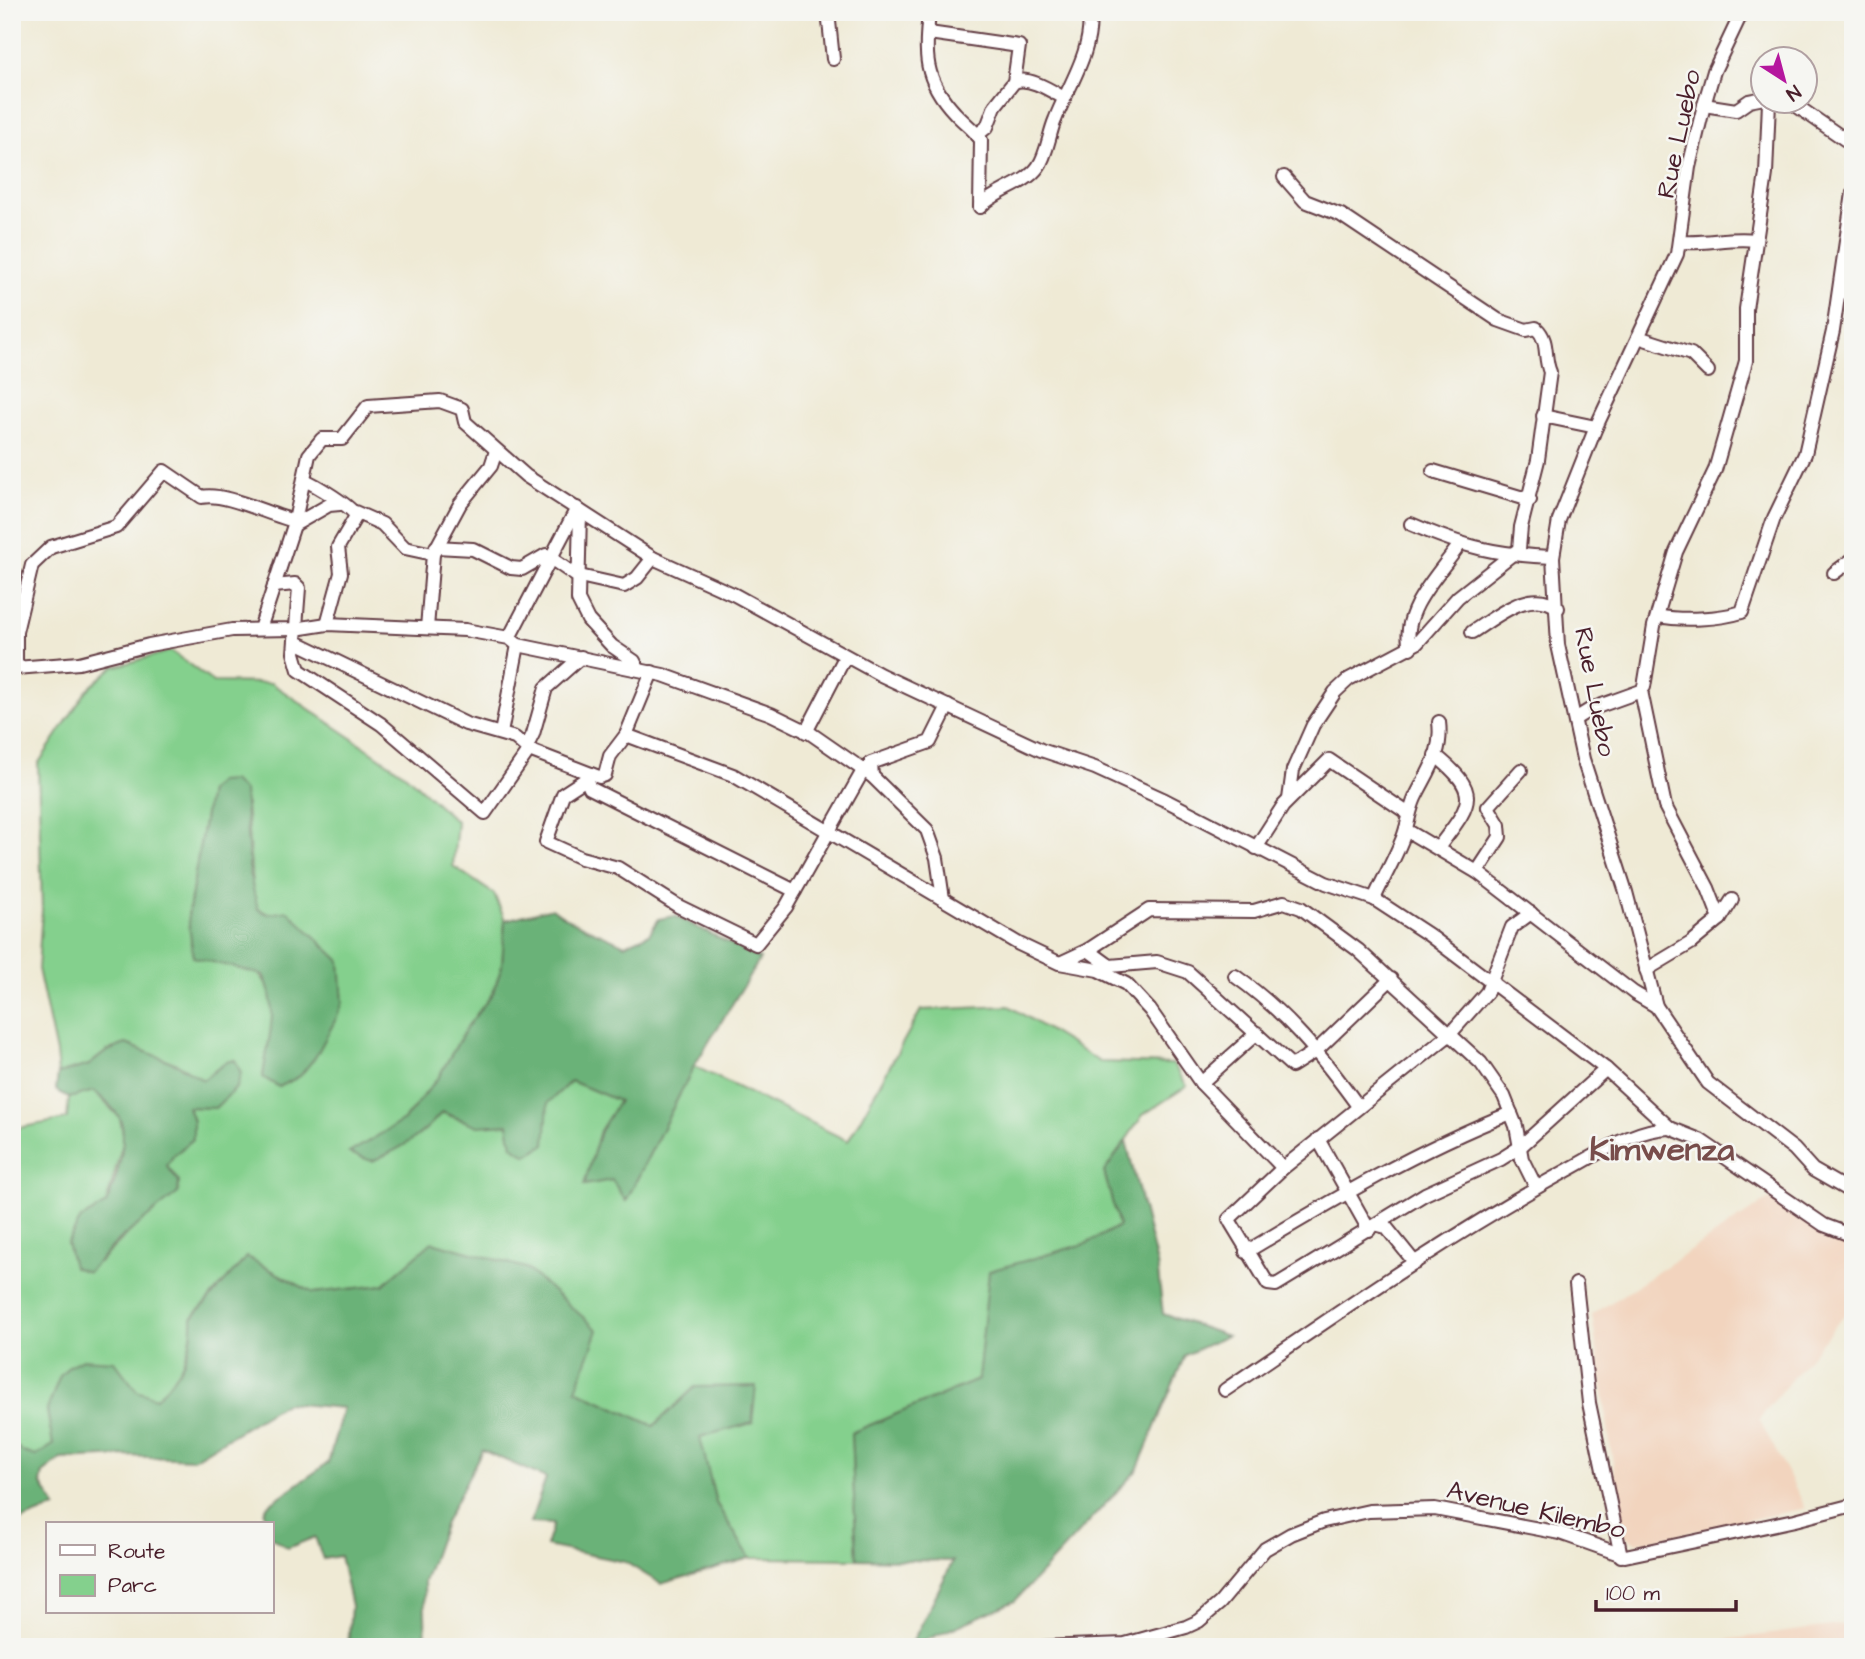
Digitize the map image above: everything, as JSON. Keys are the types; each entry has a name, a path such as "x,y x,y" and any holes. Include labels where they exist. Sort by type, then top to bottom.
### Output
{"street":[{"path":"828,12 833,59"},
{"path":"929,12 925,52 934,88 977,135 982,147 980,206 994,193 1031,174 1040,165 1064,98 1083,59 1089,12"},
{"name":"Rue Luebo","path":"1742,12 1714,71 1704,105 1689,167 1681,242 1566,497 1553,557 1558,645 1583,759 1626,891 1656,1006 1708,1083 1794,1149 1813,1170 1853,1193"},
{"path":"929,33 1018,45 1014,82 995,106 986,127 977,135"},
{"path":"1014,82 1020,80 1037,84 1064,98"},
{"path":"1704,105 1736,110 1750,101"},
{"path":"1720,919 1702,876 1665,806 1641,691 1676,552 1715,470 1746,361 1746,309 1768,162 1769,116"},
{"path":"1811,116 1853,145"},
{"path":"1284,177 1305,201 1341,215 1498,320 1526,330 1536,328 1547,351 1545,362 1550,372 1530,500 1521,527 1520,549 1458,597 1410,648 1357,675 1335,692 1313,725 1293,770 1289,799"},
{"path":"1658,616 1672,619 1705,616 1727,618 1742,612 1774,518 1805,454 1833,331 1853,193"},
{"path":"1681,242 1711,243 1732,238 1755,240"},
{"path":"1638,337 1691,354 1708,371"},
{"path":"260,629 295,523 309,455 320,440 342,439 368,406 440,401 462,409 465,422 526,476 618,538 653,558 734,595 845,657 1041,750 1095,768 1165,800 1326,883 1374,899 1429,935 1606,1069 1671,1128 1700,1140 1824,1225 1853,1236"},
{"path":"1543,416 1596,427"},
{"path":"427,628 435,550 466,496 491,466 496,451"},
{"path":"340,504 329,505 295,523 216,494 202,497 164,471 116,527 51,547 32,565 16,632 16,668 79,663 189,636 260,629 295,636 466,724 514,738 528,749 588,777 602,778 606,775 610,756 626,735 652,673"},
{"path":"1433,471 1530,500"},
{"path":"304,480 323,488 340,504 382,524 405,548 473,549 511,568 522,569 541,557 551,557 579,576 624,586 637,578 653,558"},
{"path":"500,733 513,641 551,557 579,510"},
{"path":"579,510 578,600 588,620 612,646 634,661 638,669"},
{"path":"327,624 341,573 338,547 355,512"},
{"path":"1411,524 1460,544 1512,556 1553,557"},
{"path":"1410,648 1406,635 1411,616 1460,544"},
{"path":"1834,573 1853,559"},
{"path":"274,586 295,584 299,588 294,653 299,670 381,724 485,813 528,749 545,688 581,657"},
{"path":"1472,632 1510,608 1530,600 1543,599 1558,608"},
{"path":"295,636 327,624 385,629 427,628 513,641 638,669 719,694 806,732 868,773 928,831 937,858 943,899"},
{"path":"806,732 845,657"},
{"path":"1575,719 1591,709 1641,691"},
{"path":"588,777 563,794 546,842 581,858 618,868 678,906 756,944 795,891 829,832 868,773 871,763 930,741 948,706"},
{"path":"1374,899 1406,830 1409,814 1434,767 1434,755 1441,738 1439,722"},
{"path":"626,735 733,775 990,928 1059,963 1098,970 1126,984 1150,1010 1201,1083 1283,1168"},
{"path":"1434,755 1460,779 1469,799 1466,810 1438,848"},
{"path":"1256,848 1289,799 1315,772 1332,760 1409,814"},
{"path":"1293,770 1303,776 1315,772"},
{"path":"1477,873 1500,837 1499,825 1488,807 1521,770"},
{"path":"588,777 590,788 795,891"},
{"path":"1406,830 1477,873 1634,993 1656,1006"},
{"path":"1646,970 1680,951 1720,919 1732,900"},
{"path":"1059,963 1088,950 1149,910 1254,911 1283,902 1301,908 1326,924 1391,979 1481,1063 1500,1088 1516,1126 1522,1159 1536,1187"},
{"path":"1531,913 1513,927 1491,983 1449,1035 1357,1106 1283,1168 1229,1219 1246,1252 1272,1286 1373,1228 1425,1194 1494,1164 1520,1147 1606,1069"},
{"path":"1088,950 1110,966 1157,962 1188,972 1292,1066 1317,1050 1391,979"},
{"path":"1235,976 1267,1000 1317,1050 1357,1106"},
{"path":"1201,1083 1257,1033"},
{"path":"1246,1252 1348,1191 1443,1140 1511,1113"},
{"path":"1516,1126 1534,1134"},
{"path":"1226,1390 1415,1263 1536,1187 1641,1132 1671,1128"},
{"path":"1318,1139 1373,1228"},
{"path":"1373,1228 1385,1227 1415,1263"},
{"path":"1576,1283 1589,1403 1621,1556"},
{"name":"Avenue Kilembo","path":"1041,1647 1125,1644 1186,1627 1220,1603 1265,1549 1291,1534 1324,1521 1369,1511 1435,1509 1560,1533 1621,1556 1795,1520 1853,1505"}],"shaded area":[{"path":"1769,1199 1853,1249 1853,1304 1759,1419 1806,1508 1637,1543 1623,1534 1592,1315"},
{"path":"1853,1623 1853,1647 1672,1647"}],"green space":[{"path":"171,651 213,682 271,683 406,775 457,822 453,866 494,894 505,920 502,966 493,993 467,1027 438,1078 404,1120 350,1153 372,1161 419,1135 441,1112 480,1124 511,1122 540,1107 571,1081 619,1101 600,1131 585,1185 612,1180 626,1201 694,1066 848,1141 921,1010 1009,1006 1100,1062 1173,1064 1187,1086 1143,1115 1104,1172 1119,1226 1088,1243 990,1271 978,1380 851,1433 857,1559 750,1558 716,1503 699,1436 752,1423 695,1387 654,1426 576,1390 432,1243 383,1285 313,1293 247,1257 192,1318 190,1341 183,1362 156,1399 138,1392 113,1361 60,1376 47,1410 53,1445 36,1457 23,1452 12,1443 12,1129 67,1119 69,1098 94,1091 120,1118 124,1139 106,1204 81,1219 99,1262 145,1217 178,1193 179,1182 167,1166 173,1156 193,1139 188,1107 215,1108 237,1087 226,1062 203,1080 177,1064 126,1044 107,1051 89,1065 58,1074 38,969 42,910 38,764 87,690 113,667","holes":["209,791 246,804 253,895 258,909 268,914 316,1056 300,1076 279,1087 263,1077 274,1013 266,983 243,957 188,916"]},
{"path":"232,781 244,791 250,876 258,909 268,914 288,911 340,961 343,1002 337,1017 316,1056 300,1076 279,1087 263,1077 272,1013 263,975 193,957 188,916 209,791 218,782"},
{"path":"552,908 578,924 625,945 649,934 659,919 675,916 760,959 694,1066 626,1201 612,1180 584,1185 600,1131 619,1101 571,1081 548,1103 545,1145 526,1155 512,1146 508,1124 478,1126 442,1112 410,1141 372,1161 349,1153 404,1120 438,1078 467,1027 493,993 502,966 505,920"},
{"path":"126,1044 177,1064 203,1080 226,1062 235,1060 241,1073 237,1087 215,1108 188,1107 193,1121 193,1139 173,1156 167,1166 179,1182 178,1193 119,1240 88,1272 73,1267 67,1243 81,1219 106,1204 120,1162 122,1128 116,1112 94,1091 69,1098 56,1090 58,1074 89,1065 107,1051"},
{"path":"1126,1141 1157,1264 1163,1314 1227,1336 1185,1355 1137,1470 1015,1601 910,1647 953,1561 857,1559 851,1433 978,1380 989,1271 1088,1243 1119,1226 1104,1172"},
{"path":"432,1242 526,1268 598,1330 576,1390 654,1426 695,1387 756,1386 752,1423 700,1437 716,1503 750,1558 661,1584 625,1562 546,1546 553,1524 530,1523 546,1478 482,1450 445,1523 424,1582 426,1647 348,1647 351,1606 340,1556 323,1559 315,1537 288,1548 273,1538 273,1522 266,1522 264,1512 268,1505 328,1463 343,1408 285,1403 193,1459 127,1456 61,1459 43,1473 41,1483 56,1507 12,1524 12,1443 23,1452 36,1456 53,1445 47,1410 60,1376 69,1366 82,1359 114,1361 137,1391 156,1398 172,1381 188,1352 192,1318 247,1257 313,1293 383,1285"}],"district":[{"name":"Kimwenza","path":"1662,1150"}]}
